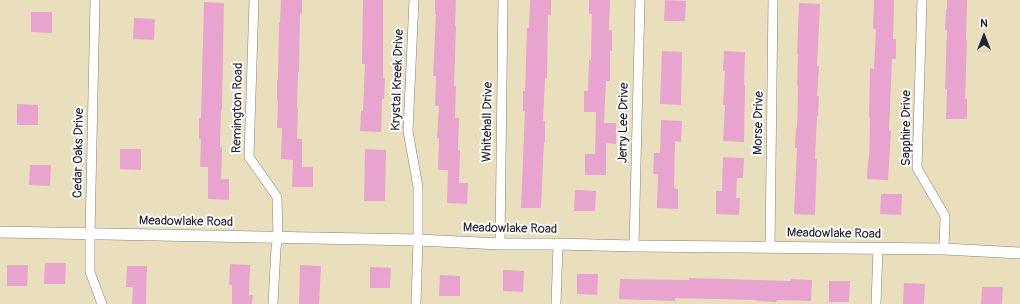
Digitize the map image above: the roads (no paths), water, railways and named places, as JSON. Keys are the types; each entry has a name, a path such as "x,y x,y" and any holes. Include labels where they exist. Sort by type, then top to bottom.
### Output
{"street":[{"name":"Cedar Oaks Drive","path":"95,0 90,272 102,304"},
{"name":"Remington Road","path":"254,0 249,157 277,197 278,238 276,248 273,304"},
{"name":"Krystal Kreek Drive","path":"414,0 408,131 418,187 416,304"},
{"name":"Whitehall Drive","path":"500,244 503,0"},
{"name":"Jerry Lee Drive","path":"634,246 640,0"},
{"name":"Morse Drive","path":"770,247 773,0"},
{"name":"Sapphire Drive","path":"922,0 917,168 945,216 944,249"},
{"name":"Meadowlake Road","path":"0,232 418,240 500,244 944,249 1020,253"},
{"path":"556,304 558,244"},
{"path":"876,304 878,249"}]}
